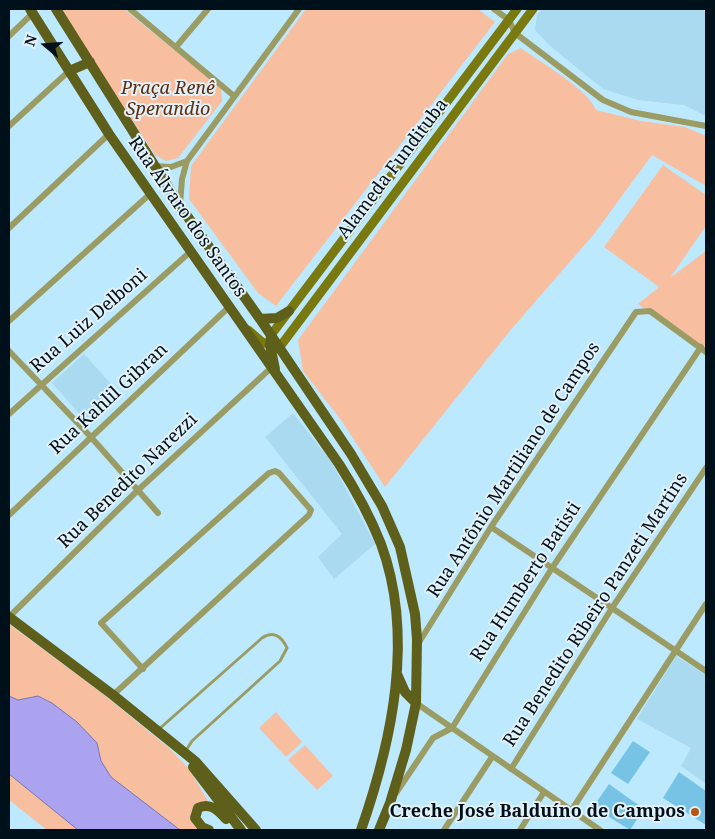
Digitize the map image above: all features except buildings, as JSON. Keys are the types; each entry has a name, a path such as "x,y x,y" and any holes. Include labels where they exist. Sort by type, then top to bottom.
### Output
{"main road":[{"path":"56,9 180,206 260,319 273,343 351,454 382,506 400,547 415,614 417,646 416,703 406,750 390,803"},
{"name":"Alameda Fundituba","path":"273,343 290,312 517,9"},
{"name":"Alameda Fundituba","path":"273,343 304,314 533,9"},
{"name":"Rua Álvaro dos Santos","path":"34,10 109,134 351,482 376,532 386,562 396,612 396,673 391,721 374,792 361,830"},
{"path":"69,70 90,62"},
{"path":"260,319 277,318 290,312"},
{"path":"288,362 290,340 304,314"},
{"path":"244,327 262,342 273,343"},
{"path":"273,343 274,372"},
{"path":"339,464 351,454"},
{"path":"9,617 113,695 203,769 256,830"},
{"path":"396,673 405,692 416,703"},
{"path":"184,754 241,830"},
{"name":"Rua Humberto Batisti","path":"378,830 390,803"},
{"path":"209,830 202,827 195,818 198,808 203,806 214,808 237,830"}],"street":[{"path":"130,9 234,96"},
{"path":"176,47 208,9"},
{"path":"180,206 182,178 187,161 299,9"},
{"path":"494,9 509,20 515,34 602,100 631,112 706,126"},
{"path":"9,36 34,10"},
{"path":"9,126 69,70"},
{"path":"9,228 109,134"},
{"path":"154,166 171,167 187,161"},
{"path":"9,321 150,194"},
{"name":"Rua Luiz Delboni","path":"9,414 40,384 190,252"},
{"name":"Rua Kahlil Gibran","path":"9,514 230,306"},
{"name":"Rua Antônio Martiliano de Campos","path":"417,646 491,527 636,312 650,311 703,350"},
{"name":"Rua Humberto Batisti","path":"390,803 433,738 452,728 552,568 703,350"},
{"path":"9,351 90,436 136,491 158,513"},
{"name":"Rua Benedito Narezzi","path":"9,617 136,491 274,372"},
{"name":"Rua Benedito Ribeiro Panzeti Martins","path":"511,769 612,608 706,468"},
{"path":"113,695 143,669 309,515 310,510 279,473 275,471 269,473 102,623 143,669"},
{"path":"491,527 706,670"},
{"path":"572,811 706,604"},
{"path":"416,703 596,829"},
{"path":"444,830 492,757"},
{"path":"520,830 544,792"}],"lane":[{"path":"158,731 262,638 267,635 276,634 284,640 288,648 280,662 192,741 184,754"}],"shaded area":[{"path":"542,9 706,9 706,116 684,105 638,100 603,89 549,45 535,30 537,15"},
{"path":"84,354 122,396 90,426 52,383"},
{"path":"293,413 332,463 375,544 334,579 318,557 342,534 265,437"},
{"path":"676,656 706,675 706,784 681,766 691,748 637,719"},
{"path":"9,696 18,700 38,696 52,703 77,722 97,743 101,761 111,777 180,830 78,830 9,774"}],"green space":[{"name":"Praça Renê Sperandio","path":"59,9 124,9 221,88 222,101 178,158 166,161 155,155"},
{"path":"306,9 478,9 495,22 276,306 258,293 189,199 191,166"},
{"path":"521,48 574,85 584,94 596,110 641,121 685,127 706,136 706,186 652,155 594,234 509,332 385,487 341,420 303,371 298,340 508,54"},
{"path":"663,165 706,195 706,226 670,278 706,251 706,355 638,304 659,287 604,247"},
{"path":"9,624 103,694 169,748 189,769 208,801 197,804 192,811 190,819 198,830 47,830 9,800"},
{"path":"276,712 302,742 286,757 259,728"},
{"path":"305,745 333,776 317,790 288,760"}],"place":[{"name":"Creche José Balduíno de Campos","path":"695,812"}]}
